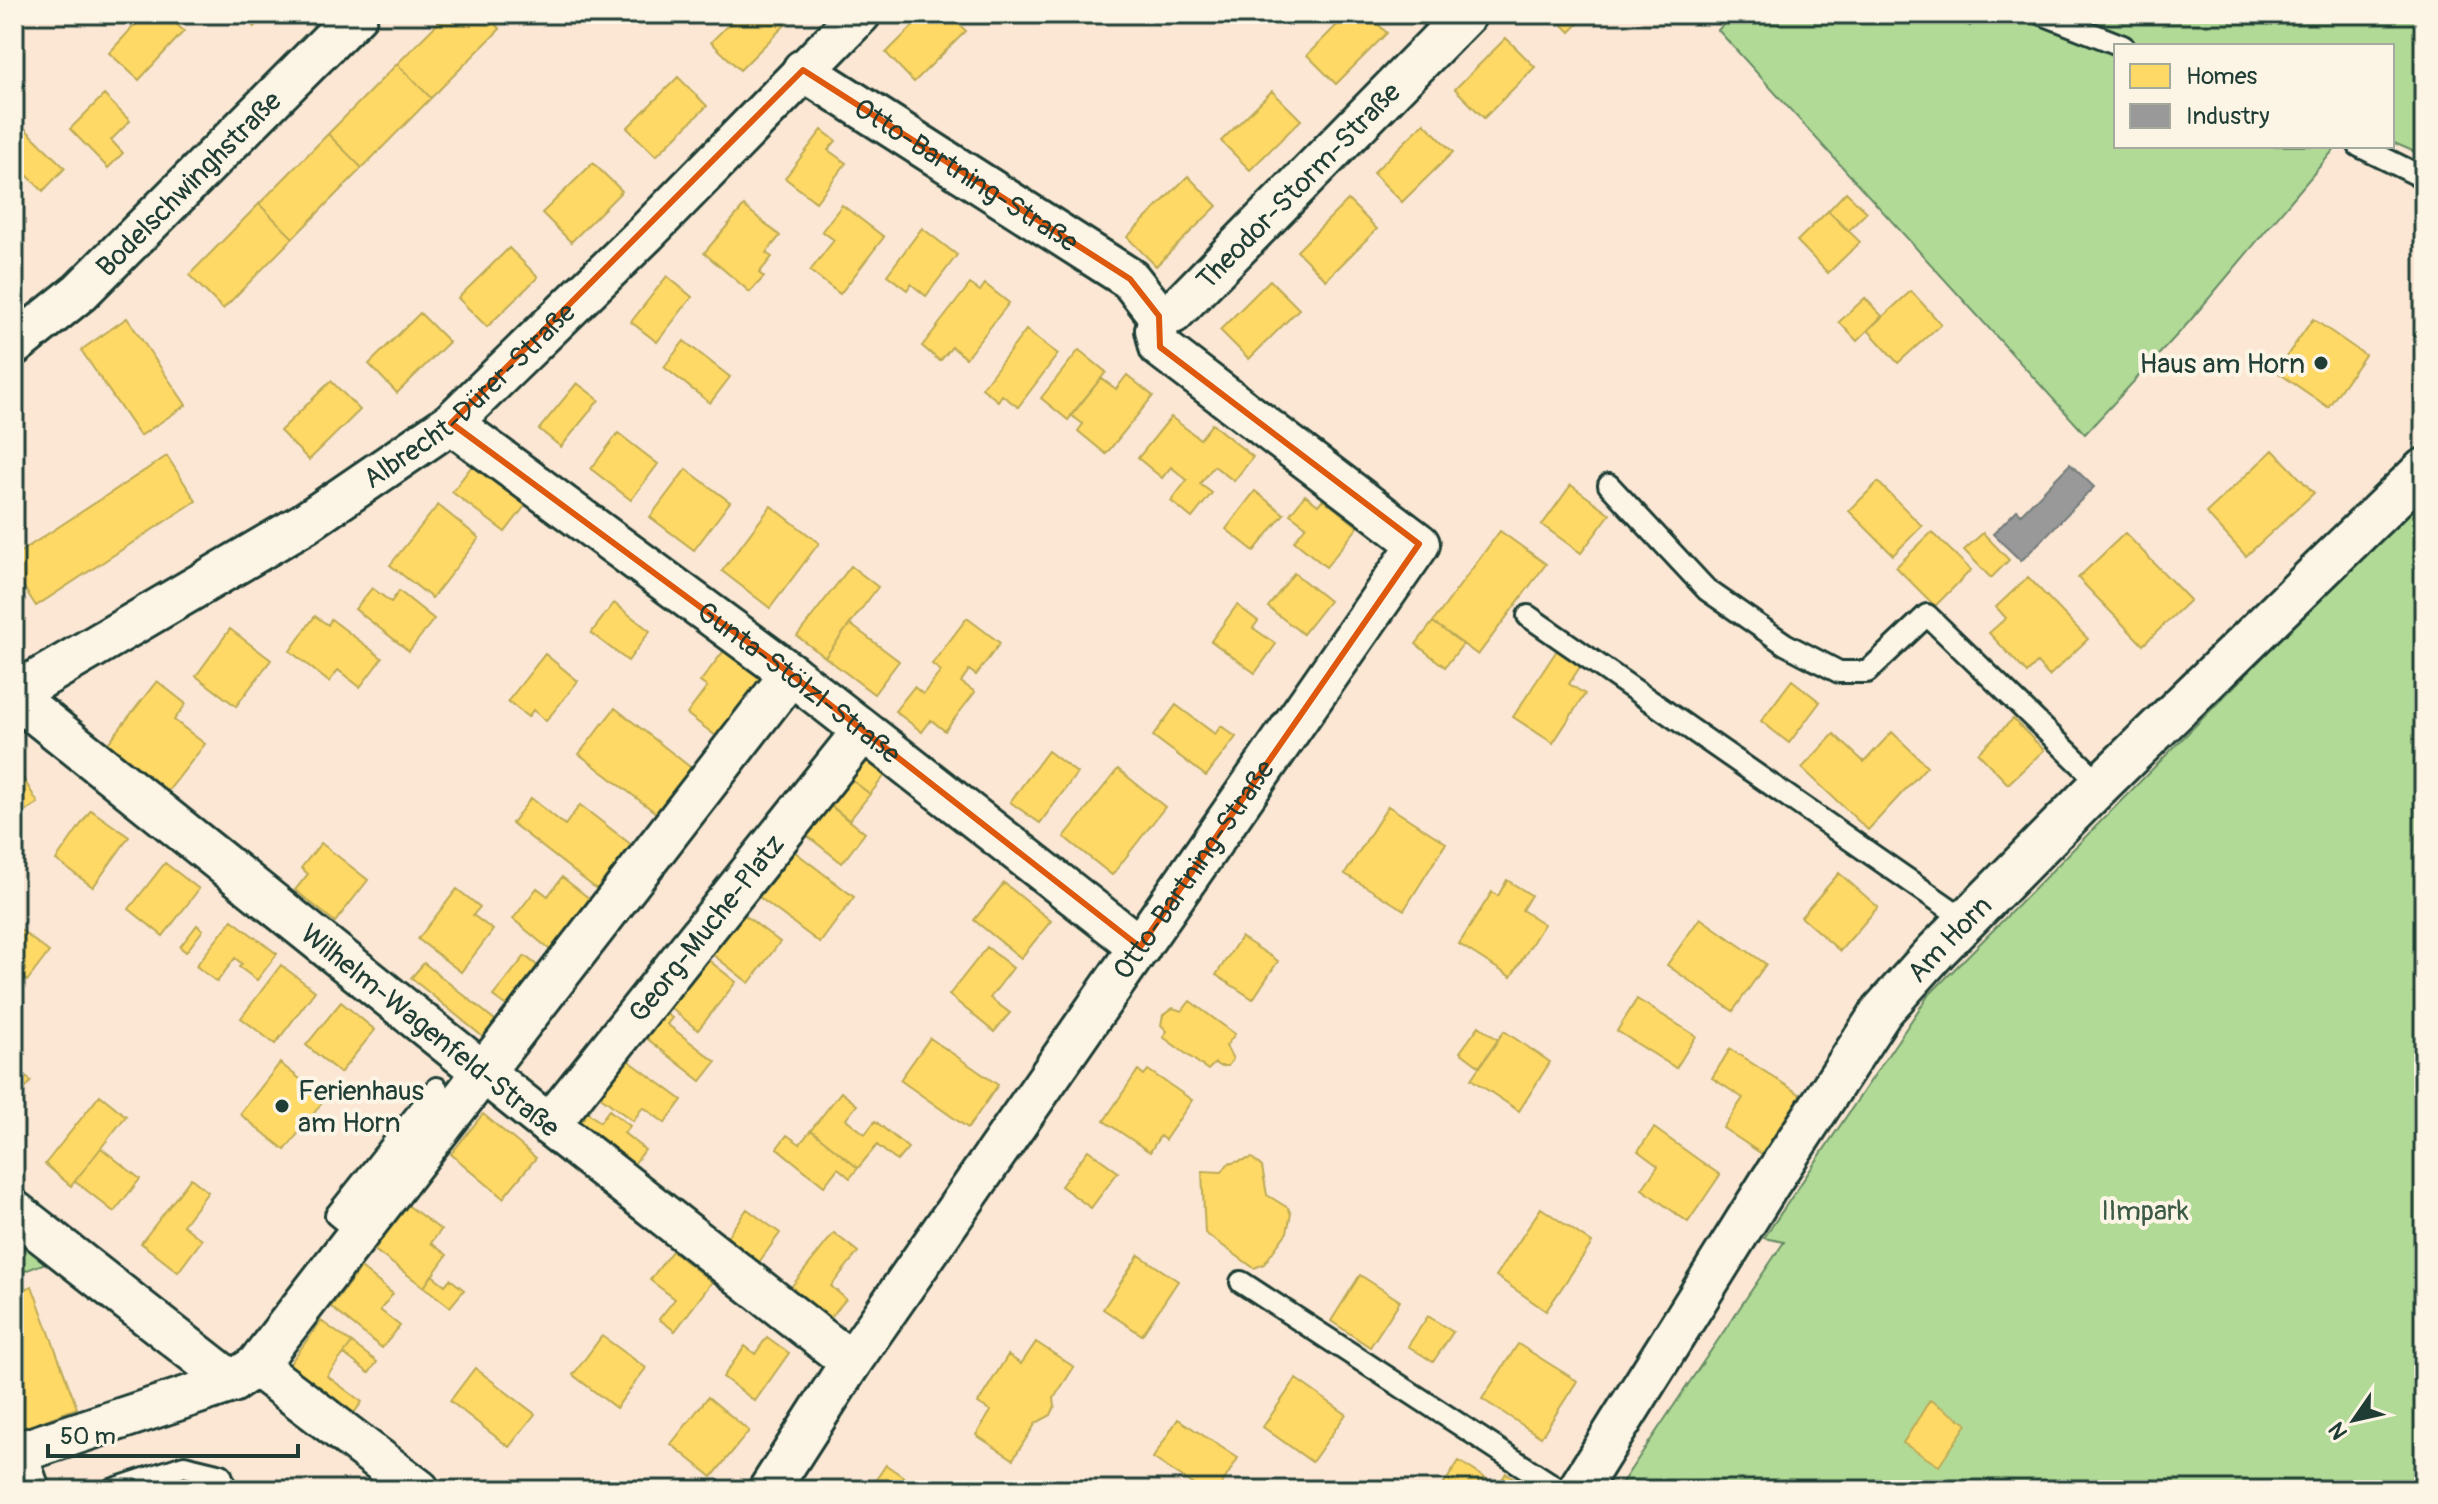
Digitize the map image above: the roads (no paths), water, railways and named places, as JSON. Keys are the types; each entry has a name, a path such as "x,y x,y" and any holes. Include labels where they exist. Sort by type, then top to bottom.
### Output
{"street":[{"name":"Bodelschwinghstraße","path":"14,345 80,292 357,14"},
{"name":"Albrecht-Dürer-Straße","path":"14,695 305,523 451,423 646,233 860,14"},
{"name":"Theodor-Storm-Straße","path":"1159,316 1173,313 1466,14"},
{"name":"Otto-Bartning-Straße","path":"769,1490 851,1362 1419,544 1160,347 1156,330 1159,316 1130,279 803,70"},
{"name":"Gunta-Stölzl-Straße","path":"451,423 791,674 1140,947"},
{"name":"Am Horn","path":"1578,1490 1769,1184 1882,1011 1966,920 2101,784 2424,469"},
{"path":"29,1490 15,1453 244,1374 484,1072 791,674"},
{"name":"Wilhelm-Wagenfeld-Straße","path":"14,695 549,1125 851,1362"},
{"name":"Georg-Muche-Platz","path":"549,1125 863,731"},
{"path":"14,1211 244,1374 419,1490"}],"lane":[{"path":"2042,14 2118,44"},
{"path":"2363,148 2424,178"},
{"path":"1609,485 1707,590 1785,644 1839,672 1867,672 1927,615 2101,784"},
{"path":"1528,616 1966,920"},
{"path":"358,1233 336,1215 437,1088"},
{"path":"1241,1282 1560,1490"},
{"path":"111,1490 184,1466 221,1475 227,1490"}],"place":[{"name":"Haus am Horn","path":"2321,363"},
{"name":"Ferienhaus am Horn","path":"282,1106"}],"park label":[{"name":"Ilmpark","path":"2145,1210"}]}
